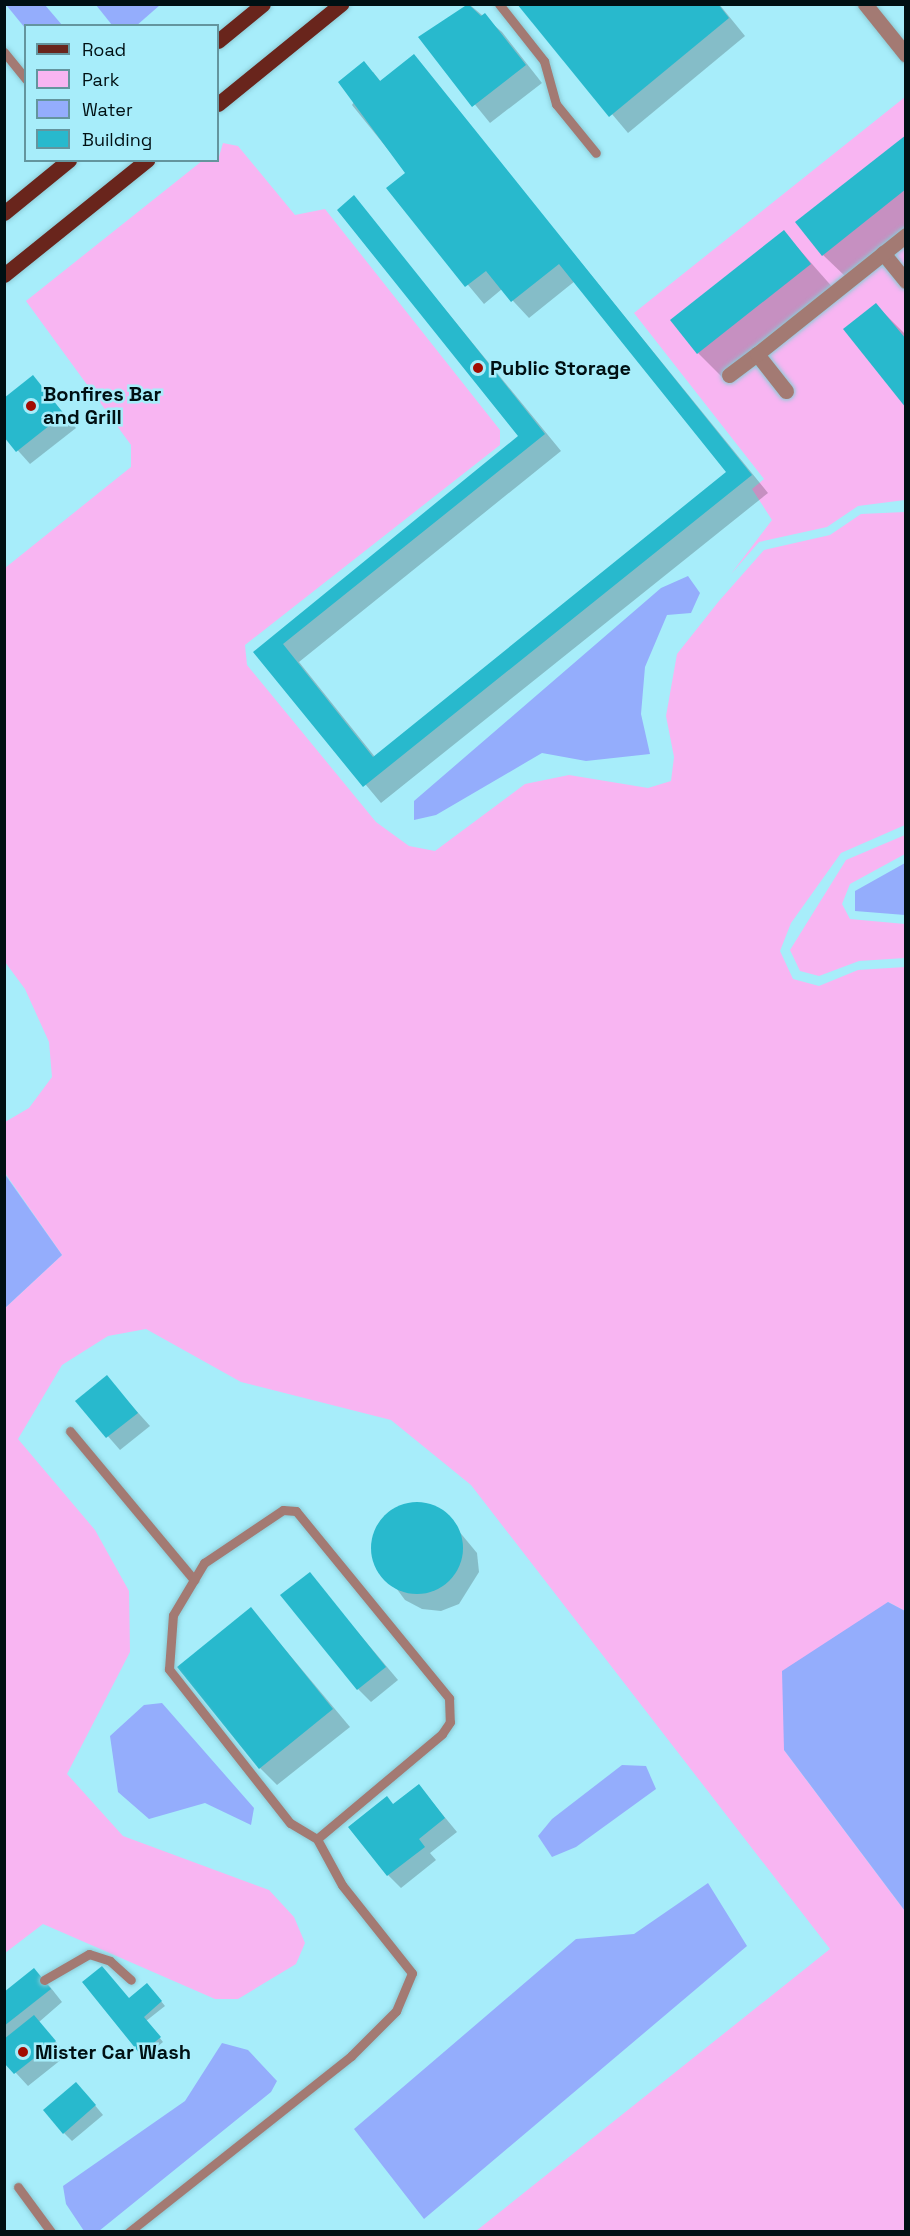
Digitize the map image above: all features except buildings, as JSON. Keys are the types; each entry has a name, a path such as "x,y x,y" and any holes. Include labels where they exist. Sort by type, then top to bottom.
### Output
{"main road":[{"path":"219,40 263,4"},
{"path":"219,103 341,4"},
{"path":"4,213 67,162"},
{"path":"4,275 145,162"}],"street":[{"path":"865,4 906,55"},
{"path":"729,375 906,235"},
{"path":"883,253 906,281"},
{"path":"757,354 786,391"}],"lane":[{"path":"499,4 544,61 556,104 596,153"},
{"path":"4,52 24,77"},
{"path":"70,1431 194,1580"},
{"path":"129,2232 351,2055 396,2011 412,1973 342,1885 317,1839 290,1823 169,1669 173,1615 204,1563 275,1512 296,1511 449,1698 450,1722 442,1734 317,1839"},
{"path":"44,1980 89,1954 110,1961 131,1980"},
{"path":"18,2187 51,2232"}],"green space":[{"path":"905,97 905,500 858,506 827,527 759,542 731,574 772,520 752,489 764,479 634,313"},
{"path":"223,143 238,146 295,215 325,209 500,430 500,445 245,645 247,665 376,822 409,846 435,851 525,784 569,775 648,788 671,781 674,757 666,716 677,654 719,601 764,550 830,535 861,514 905,512 905,825 841,853 791,923 780,951 793,979 819,986 858,970 905,967 905,1611 888,1602 784,1750 905,1911 905,2231 476,2231 830,1949 471,1485 391,1420 241,1382 146,1329 108,1336 62,1365 18,1439 95,1530 129,1591 130,1652 67,1774 123,1836 269,1890 294,1917 305,1943 296,1964 238,1999 215,1999 43,1924 5,1953 5,1308 62,1255 5,1173 5,1122 29,1108 52,1077 49,1042 25,989 5,962 5,568 131,467 131,445 26,301 201,162 219,162"},
{"path":"905,835 905,854 850,884 842,904 850,919 905,924 905,958 859,961 819,976 800,971 790,950 846,860"}],"water":[{"path":"45,5 61,24 24,24 24,27 7,6"},
{"path":"96,5 160,5 138,24 111,24"},
{"path":"688,576 700,593 691,613 667,615 645,667 641,714 650,754 586,761 542,753 436,815 414,820 414,801 661,588"},
{"path":"905,863 905,915 855,911 855,891"},
{"path":"4,1173 62,1255 5,1308 4,1308"},
{"path":"888,1602 905,1611 905,1911 784,1750 782,1671"},
{"path":"162,1703 254,1808 251,1825 205,1803 149,1819 118,1792 110,1736 144,1705"},
{"path":"622,1765 646,1766 656,1789 576,1847 552,1857 538,1836 552,1819"},
{"path":"708,1883 747,1946 424,2219 354,2129 576,1939 634,1934"},
{"path":"222,2043 248,2050 277,2081 271,2092 99,2231 84,2231 66,2204 63,2186 185,2101"}],"place":[{"name":"Public Storage","path":"478,368"},
{"name":"Bonfires Bar and Grill","path":"31,406"},
{"name":"Mister Car Wash","path":"23,2052"}]}
